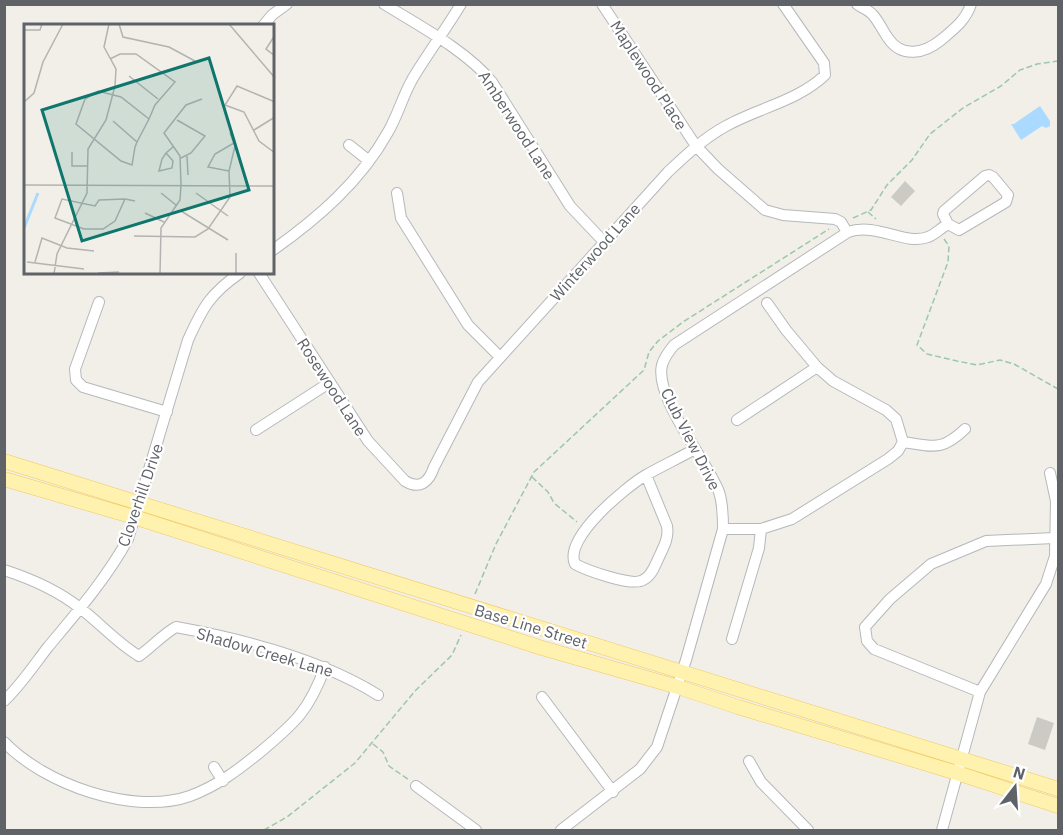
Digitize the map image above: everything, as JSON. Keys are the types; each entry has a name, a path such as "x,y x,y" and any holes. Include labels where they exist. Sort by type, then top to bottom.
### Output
{"main road":[{"name":"Base Line Street","path":"4,461 1059,789"},
{"name":"Base Line Street","path":"4,478 134,517 542,648 678,687 1059,806"}],"street":[{"path":"265,24 287,4"},
{"name":"Amberwood Lane","path":"384,4 463,54 480,68 492,82 570,206 605,243"},
{"path":"274,249 329,206 368,160 388,133 413,78 440,40 461,4"},
{"name":"Maplewood Place","path":"602,4 696,146 765,210 783,215 835,219 841,222 847,232"},
{"name":"Winterwood Lane","path":"419,485 431,476 478,382 499,356 668,172 696,146 726,126 813,87 825,75 824,63 783,4"},
{"path":"857,4 871,13 890,41 901,50 912,53 934,45 957,26 968,13 971,4"},
{"path":"349,145 368,160"},
{"name":"Club View Drive","path":"561,831 640,770 657,747 678,687 717,558 723,530 723,514 718,492 670,404 662,382 662,366 667,354 674,345 847,232 866,228 915,239 927,238 943,227 959,230 1006,202 1008,195 993,177 985,176 944,211 943,227"},
{"path":"397,193 401,218 468,325 499,356"},
{"name":"Cloverhill Drive","path":"4,701 14,692 48,647 81,609 115,563 128,539 188,340 202,311 219,288 239,274"},
{"name":"Rosewood Lane","path":"260,274 368,441 405,481 411,485 419,485"},
{"path":"99,302 75,369 76,380 83,387 167,412"},
{"path":"723,530 761,529 792,519 888,459 898,451 903,442 896,419 886,410 833,381 817,367 767,303"},
{"path":"737,420 817,367"},
{"path":"256,430 329,383"},
{"path":"903,442 936,446 951,442 965,429"},
{"path":"646,475 669,533 651,573 636,582 625,581 574,564 572,556 574,549 585,530 626,489 646,475 695,449"},
{"path":"942,831 980,692 1046,584 1055,556 1056,501 1050,473"},
{"path":"732,639 759,548 761,529"},
{"path":"980,692 874,649 867,641 865,627 890,599 931,564 986,541 1054,538"},
{"name":"Shadow Creek Lane","path":"4,570 36,581 56,592 81,609 121,645 139,656 165,633 176,627 221,636 325,667 353,679 378,695"},
{"path":"4,742 18,756 50,776 80,788 114,798 147,802 188,797 223,781 294,724 309,704 325,667"},
{"path":"542,697 613,792"},
{"path":"748,761 761,782 808,831"},
{"path":"214,767 223,781"},
{"path":"416,786 476,831"}],"path":[{"path":"867,212 877,221"},
{"path":"943,227 949,246 948,261 917,345 927,354 977,365 1000,360 1014,364 1059,389"},
{"path":"532,476 548,492 554,503 585,530"},
{"path":"264,831 287,818 355,764 415,691 452,655 464,629"},
{"path":"372,744 383,752 389,766 400,773"}],"water":[{"path":"1040,106 1050,121 1050,126 1046,128 1042,126 1021,140 1011,124"}],"building":[{"path":"905,181 915,191 901,206 891,197"},
{"path":"1037,717 1054,723 1045,750 1028,744"}]}
